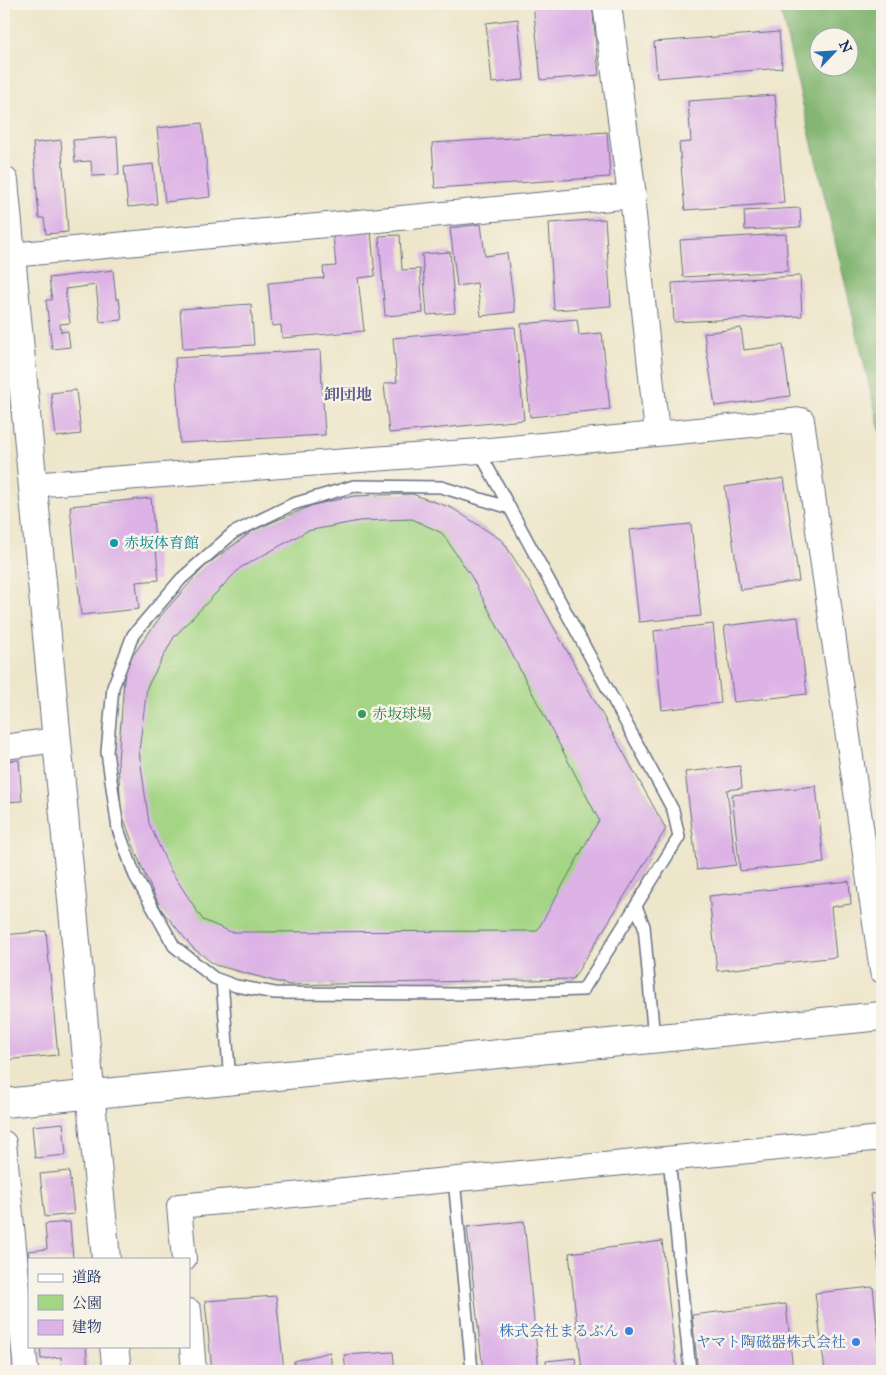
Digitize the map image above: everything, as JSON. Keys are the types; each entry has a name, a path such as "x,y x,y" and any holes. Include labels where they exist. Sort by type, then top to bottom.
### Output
{"street":[{"path":"607,4 632,196 657,433"},
{"path":"4,181 31,485 106,1258"},
{"path":"11,255 632,196"},
{"path":"31,485 479,451 802,420 882,971"},
{"path":"4,747 56,740"},
{"path":"4,1103 90,1096 882,1016"},
{"path":"184,1258 179,1206 882,1138"},
{"path":"4,1143 26,1371"},
{"path":"190,1323 194,1371"},
{"path":"114,1348 117,1371"}],"lane":[{"path":"479,451 510,508 673,810 679,837 583,990 459,994 275,993 236,986 214,978 174,946 135,876 118,830 107,752 113,686 134,635 180,579 233,533 293,504 354,486 441,487 510,508"},
{"path":"636,906 644,926 654,1039"},
{"path":"222,981 230,1082"},
{"path":"669,1158 690,1371"},
{"path":"454,1179 472,1371"}],"green space":[{"path":"779,4 882,4 882,439"},
{"name":"赤坂球場","path":"412,494 452,508 503,541 527,579 666,829 573,979 289,985 215,965 193,948 161,909 141,866 118,761 125,666 163,613 205,566 254,530 313,505 354,496"}],"building":[{"path":"533,4 592,4 599,75 541,80"},
{"path":"518,19 524,80 492,83 486,23"},
{"path":"779,32 782,68 657,78 654,42"},
{"path":"775,95 784,203 685,210 679,143 691,142 688,101"},
{"path":"202,123 210,197 165,202 157,128"},
{"path":"607,132 610,177 435,188 432,143"},
{"path":"117,137 119,175 92,176 91,161 75,162 73,140"},
{"path":"61,140 68,232 46,234 44,218 39,218 33,143"},
{"path":"153,164 157,204 128,207 124,167"},
{"path":"800,208 801,227 745,230 744,211"},
{"path":"605,219 611,306 554,310 549,223"},
{"path":"481,224 485,256 507,253 515,312 481,316 477,283 457,286 450,228"},
{"path":"371,231 375,276 358,278 364,331 282,338 281,325 272,326 268,283 324,278 323,267 336,266 333,235"},
{"path":"786,234 788,271 683,277 680,240"},
{"path":"400,235 402,270 420,269 423,313 385,316 379,236"},
{"path":"450,252 455,313 427,315 422,254"},
{"path":"113,270 116,299 119,299 122,320 100,322 96,285 65,289 70,323 60,324 61,332 68,331 70,347 52,349 46,300 52,300 49,278"},
{"path":"800,276 802,316 674,322 672,283"},
{"path":"251,304 254,345 183,349 180,309"},
{"path":"577,319 579,335 602,333 610,409 530,417 521,324"},
{"path":"515,327 524,420 389,433 384,384 397,382 393,338"},
{"path":"741,328 744,350 783,345 790,396 715,406 704,333"},
{"path":"320,350 325,435 180,443 175,358"},
{"path":"76,390 81,434 56,437 51,393"},
{"path":"784,478 799,581 740,590 725,487"},
{"path":"412,494 452,508 503,541 527,579 666,829 573,979 289,985 215,965 193,948 161,909 141,866 121,811 118,761 125,666 163,613 205,566 254,530 313,505 354,496","holes":["412,519 442,533 471,576 599,820 537,931 231,932 203,920 169,868 149,823 139,751 147,687 174,637 240,568 307,531 359,521"]},
{"name":"赤坂体育館","path":"151,498 159,580 136,582 139,609 81,615 70,506"},
{"path":"691,524 701,616 639,622 629,530"},
{"path":"798,617 807,694 734,702 724,626"},
{"path":"713,624 721,703 662,710 654,631"},
{"path":"19,760 22,801 4,802 4,761"},
{"path":"740,766 742,788 727,790 736,865 697,870 685,772"},
{"path":"816,786 824,863 740,871 732,795"},
{"path":"849,881 851,904 831,907 836,957 717,971 709,896"},
{"path":"46,931 58,1055 4,1060 4,935"},
{"path":"63,1123 66,1155 35,1158 32,1126"},
{"path":"69,1171 74,1214 45,1217 40,1174"},
{"path":"882,1193 882,1284 881,1284 870,1194"},
{"path":"524,1221 539,1371 483,1371 467,1227"},
{"path":"70,1222 73,1258 29,1258 28,1251 47,1249 45,1224"},
{"path":"662,1241 677,1371 582,1371 569,1253"},
{"path":"873,1287 882,1371 825,1371 815,1293"},
{"path":"4,1294 8,1340 4,1341"},
{"path":"276,1296 284,1371 212,1371 205,1301"},
{"path":"786,1304 793,1371 698,1371 692,1315"},
{"path":"40,1348 86,1348 88,1371 62,1371 61,1357 41,1359"},
{"path":"12,1351 14,1371 4,1371 4,1352"},
{"path":"330,1352 332,1371 294,1371 294,1361"},
{"path":"393,1352 395,1371 346,1371 344,1355"},
{"path":"575,1358 577,1371 547,1371 546,1361"}],"place":[{"name":"赤坂体育館","path":"114,543"},
{"name":"赤坂球場","path":"362,714"},
{"name":"株式会社まるぶん","path":"629,1331"},
{"name":"ヤマト陶磁器株式会社","path":"856,1342"}],"district":[{"name":"卸団地","path":"348,394"}]}
